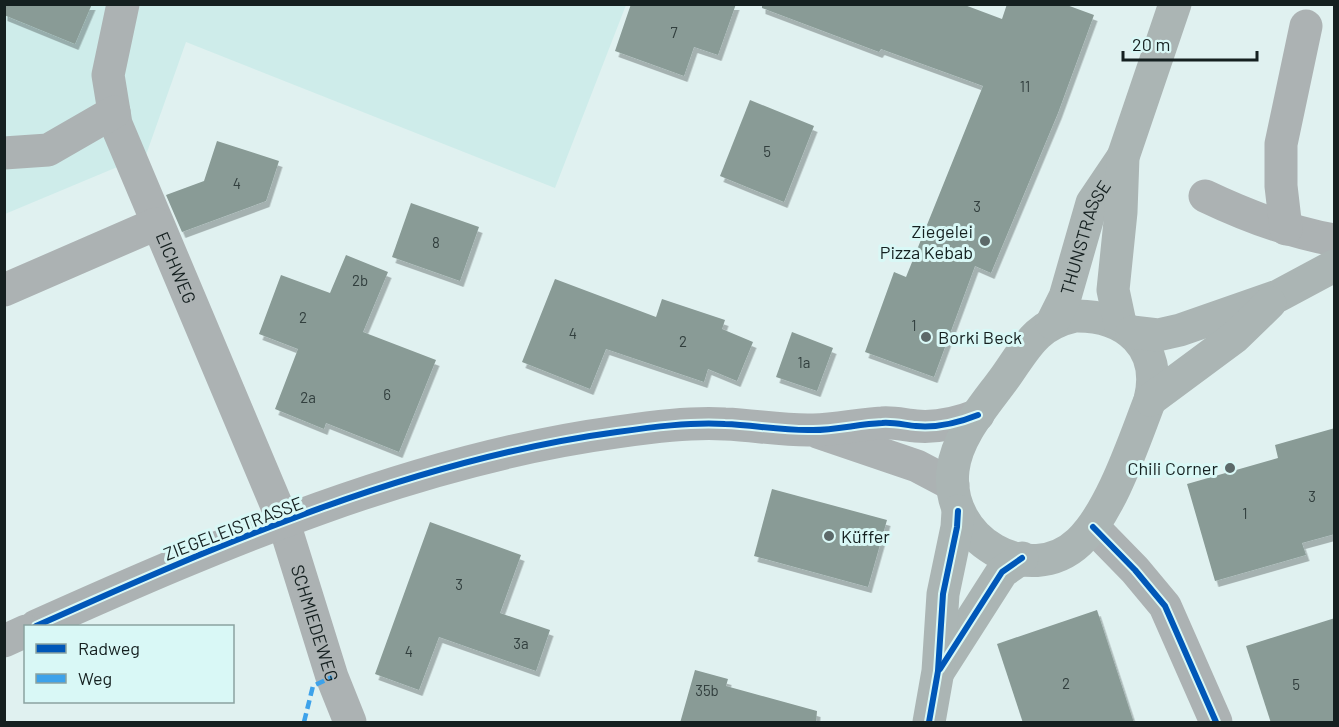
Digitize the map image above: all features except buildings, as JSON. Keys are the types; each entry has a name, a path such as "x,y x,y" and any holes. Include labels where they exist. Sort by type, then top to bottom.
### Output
{"main road":[{"name":"THUNSTRASSE","path":"1052,323 1065,297 1092,203 1123,157 1175,4"},
{"name":"THUNSTRASSE","path":"1123,157 1121,212 1113,290 1126,328 1151,364 1153,388 1150,400"},
{"path":"929,723 938,671 943,594 957,526 955,498 957,456 978,415 1023,350 1042,329 1052,323 1075,316 1090,316 1126,328 1158,335 1180,330 1278,296 1335,266"},
{"path":"955,498 967,528 982,543 1001,553 1022,558 1052,557 1065,551 1080,541 1093,527 1117,480 1150,400 1235,337 1278,296"},
{"path":"938,671 1002,572 1022,558"}],"street":[{"name":"EICHWEG","path":"123,4 108,75 116,124 156,224 284,523"},
{"path":"1286,229 1281,186 1281,144 1306,26"},
{"path":"4,153 48,150 114,112"},
{"path":"1205,196 1250,218 1335,240"},
{"path":"4,290 156,224"},
{"name":"ZIEGELEISTRASSE","path":"40,625 144,578 284,523 408,479 519,449 595,435 665,426 721,424 813,430 884,423 919,426 949,425 978,415"},
{"name":"ZIEGELEISTRASSE","path":"813,430 917,466 955,498"},
{"name":"SCHMIEDEWEG","path":"284,523 332,677 350,723"},
{"path":"1093,527 1135,570 1164,606 1216,723"},
{"path":"4,640 24,632"}],"shaded area":[{"path":"5,5 626,5 555,188 186,42 146,155 5,214"}],"marked path":[{"path":"304,722 313,686 332,677"}],"cycle path":[{"path":"38,625 176,565 320,508 467,462 542,445 617,432 685,424 725,424 802,430 886,423 940,426 978,415"},
{"path":"929,722 938,671 943,594 957,527 958,511"},
{"path":"1093,527 1135,570 1165,606 1216,722"},
{"path":"940,669 1002,572 1022,558"}],"place":[{"name":"Ziegelei Pizza Kebab","path":"985,241"},
{"name":"Borki Beck","path":"926,337"},
{"name":"Chili Corner","path":"1230,468"},
{"name":"Küffer","path":"829,536"}]}
